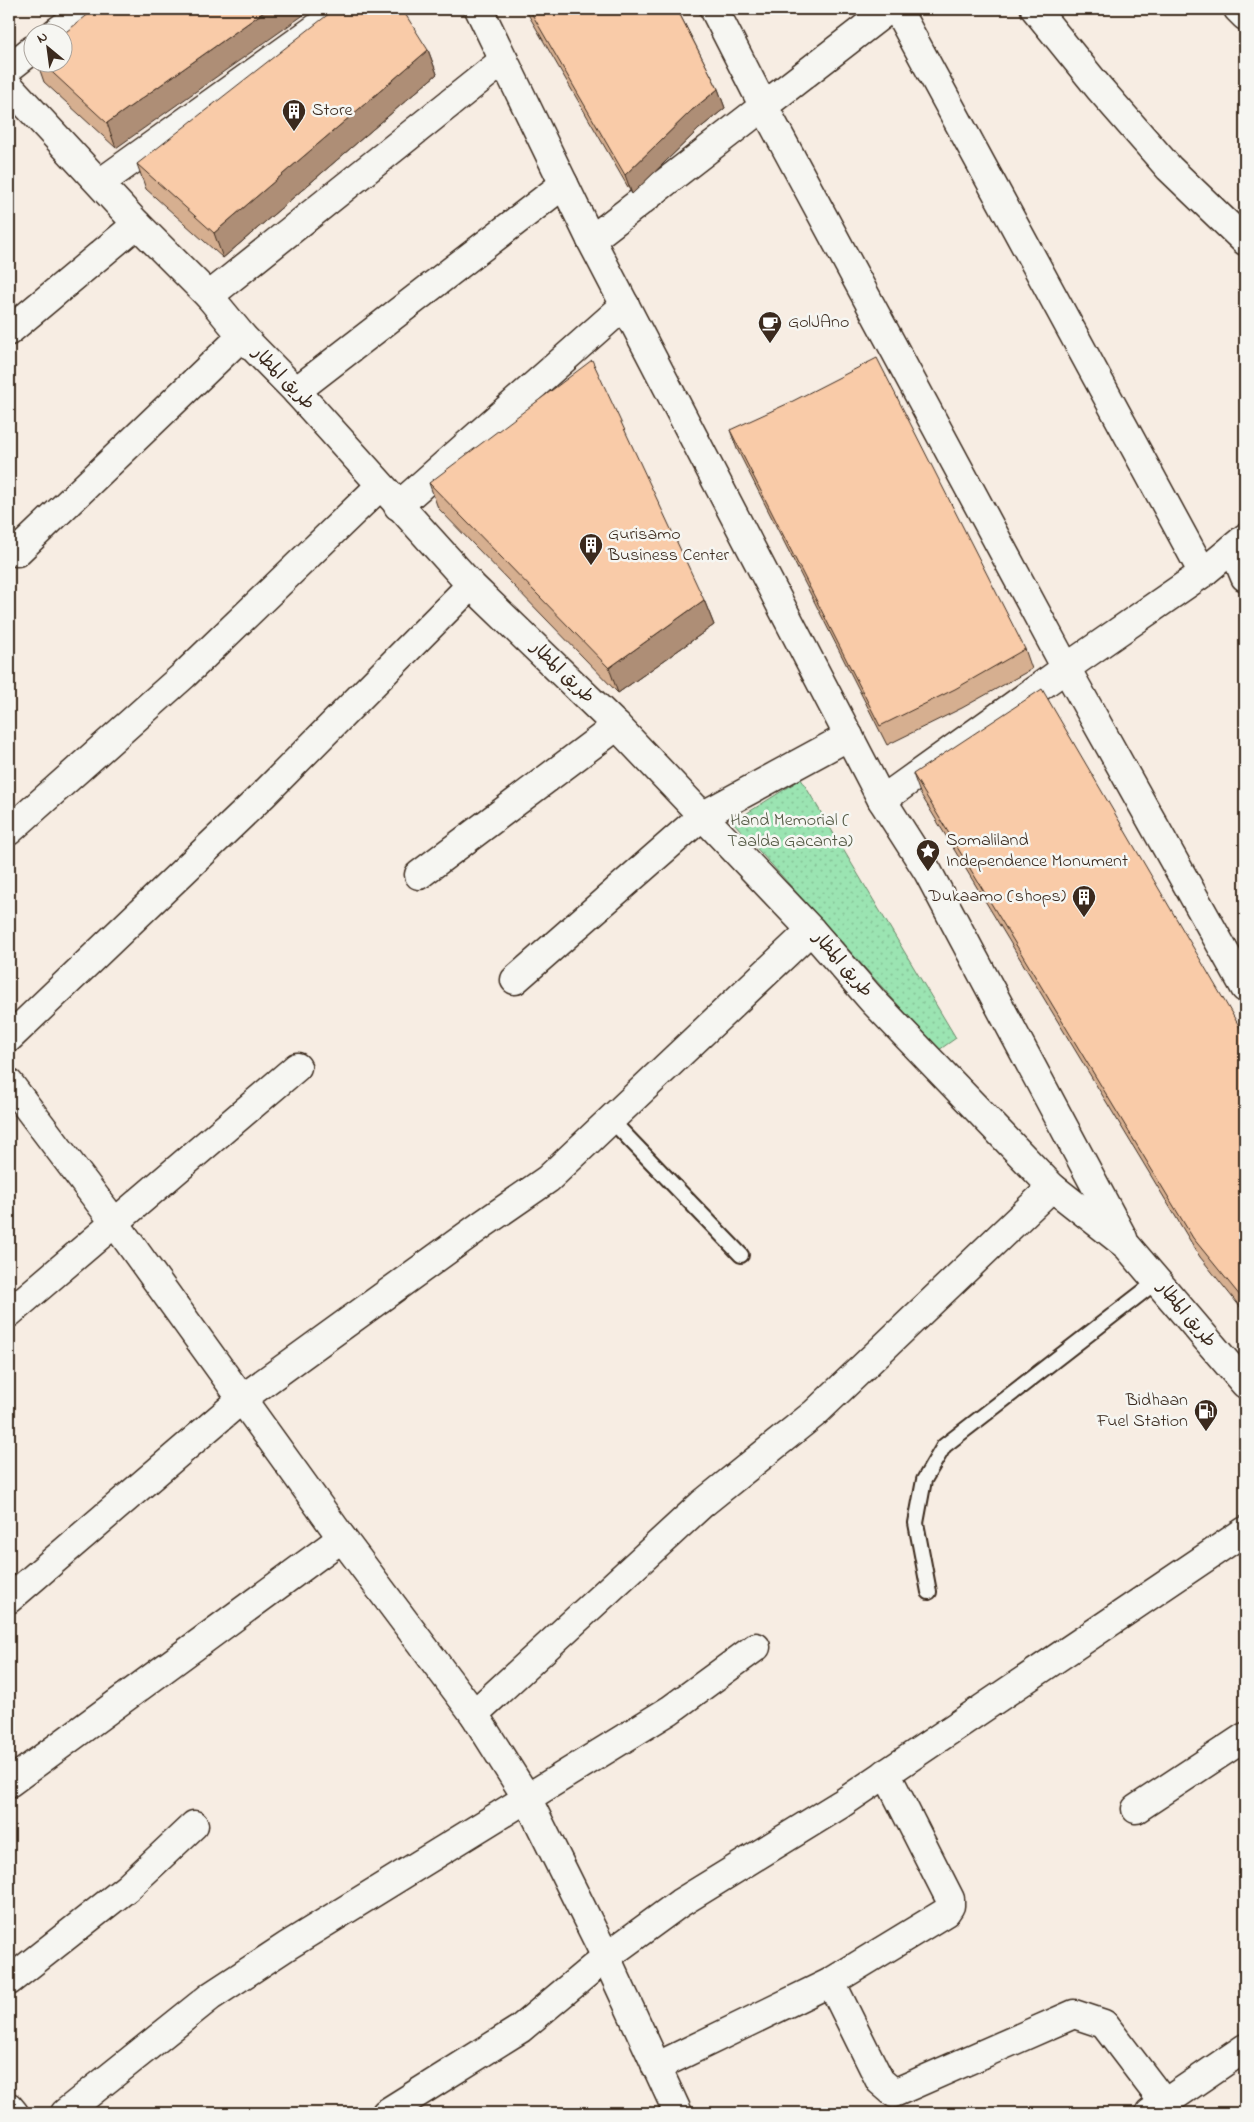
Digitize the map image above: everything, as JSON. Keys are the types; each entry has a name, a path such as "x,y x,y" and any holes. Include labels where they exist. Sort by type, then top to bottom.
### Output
{"street":[{"path":"70,22 88,9"},
{"path":"100,183 342,9"},
{"name":"طريق المطار","path":"480,9 591,240 882,800 928,872 1127,1246"},
{"path":"714,9 764,107 1066,668 1245,988"},
{"path":"591,240 889,9"},
{"path":"897,9 1203,573"},
{"path":"1035,9 1099,88 1163,160 1245,241"},
{"path":"1238,9 1245,16"},
{"path":"9,68 22,58"},
{"path":"209,296 504,60"},
{"name":"طريق المطار","path":"9,86 137,224 209,296 242,336 296,391 471,585 617,726 811,930 873,1001 1052,1188 1127,1246 1245,1384"},
{"path":"296,391 564,184"},
{"path":"9,331 137,224"},
{"path":"398,506 625,305"},
{"path":"17,552 242,336"},
{"path":"9,831 149,704 184,675 380,486"},
{"path":"882,800 1066,668 1203,573 1239,543 1245,577"},
{"path":"9,1038 263,795 471,585"},
{"path":"419,875 617,726"},
{"path":"516,980 702,816 849,736"},
{"path":"9,1598 243,1398 548,1179 811,930"},
{"path":"9,1312 297,1067"},
{"path":"11,1089 115,1223 243,1398 342,1538 474,1714 527,1798 606,1957 678,2113"},
{"path":"474,1714 702,1504 815,1413 1052,1188"},
{"path":"386,2113 520,2028 606,1957 680,1903 841,1804 1245,1530"},
{"path":"9,1783 342,1538"},
{"path":"65,2113 211,1996 287,1946 670,1710 756,1647"},
{"path":"1136,1809 1245,1736"},
{"path":"656,2067 831,1982 946,1912 950,1906 950,1899 886,1773"},
{"path":"9,1981 127,1888 194,1825"},
{"path":"831,1982 880,2081 894,2093 1074,2014 1104,2024 1157,2109 1245,2048"},
{"path":"9,2106 14,2113"}],"lane":[{"path":"611,1120 741,1256"},
{"path":"928,1592 916,1523 924,1480 944,1446 1157,1281"}],"green space":[{"name":"Hand Memorial ( Taalda Gacanta)","path":"801,779 956,1038 939,1050 733,822"}],"building":[{"path":"95,9 268,9 107,123 52,72 72,72 72,27"},
{"name":"Store","path":"335,9 402,9 428,50 214,233 137,164"},
{"path":"529,9 677,9 718,89 692,110 625,175"},
{"path":"877,358 1025,649 955,689 880,726 730,430 789,403"},
{"name":"Gurisamo Business Center","path":"592,360 704,600 609,668 429,483"},
{"name":"Dukaamo (shops)","path":"1042,689 1245,1036 1245,1302 1193,1238 913,774"}],"place":[{"name":"Store","path":"294,132"},
{"name":"GolJAno","path":"770,344"},
{"name":"Gurisamo Business Center","path":"591,566"},
{"name":"Somaliland Independence Monument","path":"928,872"},
{"name":"Dukaamo (shops)","path":"1084,918"},
{"name":"Bidhaan Fuel Station","path":"1206,1432"}]}
